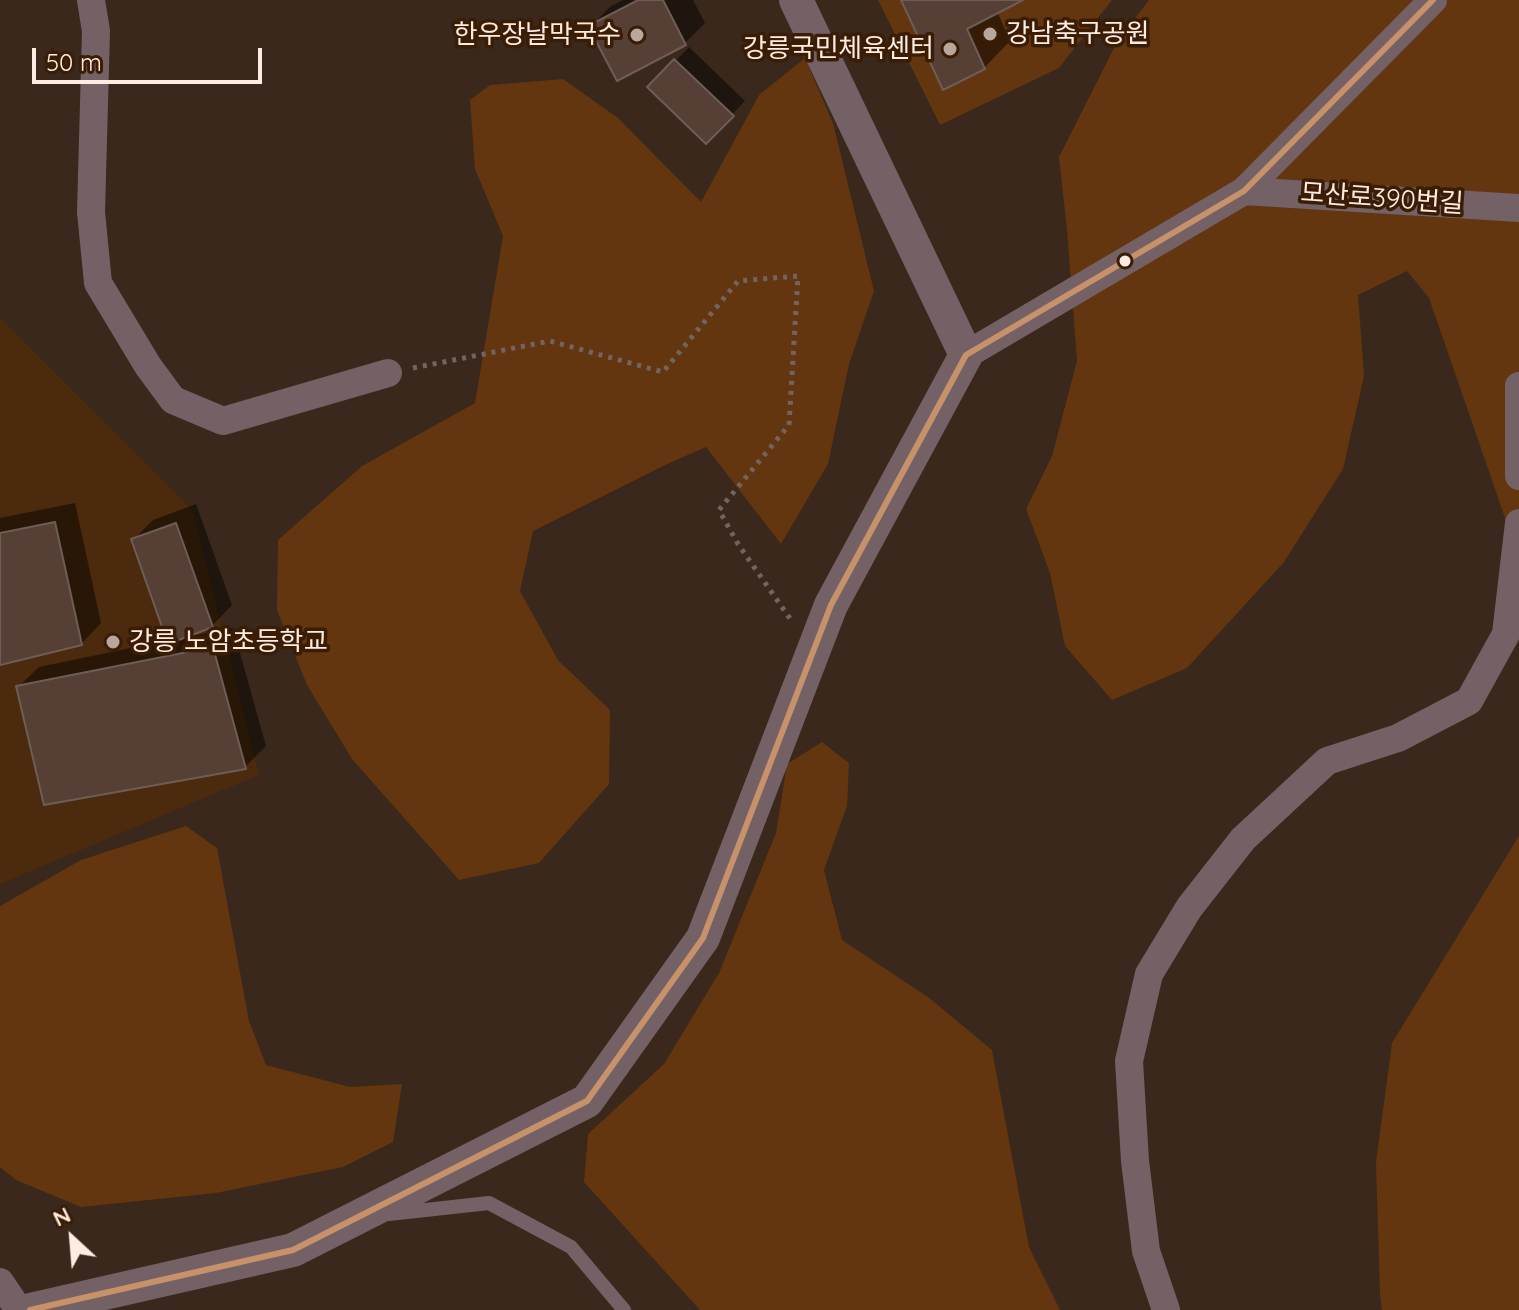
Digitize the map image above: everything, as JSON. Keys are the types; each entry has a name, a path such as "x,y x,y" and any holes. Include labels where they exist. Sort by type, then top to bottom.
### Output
{"street":[{"path":"91,0 96,31 91,212 98,283 148,366 173,400 223,421 388,373"},
{"path":"796,0 966,355"},
{"path":"30,1310 293,1250 587,1101 703,938 831,605 966,355 1244,191 1433,0"},
{"name":"모산로390번길","path":"1244,191 1519,208"},
{"path":"1519,386 1519,476"},
{"path":"1166,1310 1146,1251 1135,1161 1129,1061 1149,974 1189,908 1243,839 1327,761 1398,738 1469,701 1506,634 1519,523"},
{"path":"0,1282 19,1310"}],"lane":[{"path":"357,1218 489,1203 571,1247 624,1310"}],"path":[{"path":"388,373 550,341 663,372 738,281 798,276 789,425 719,510 738,544 813,651"}],"shaded area":[{"name":"강남축구공원","path":"878,0 1112,0 1059,68 940,125"},
{"path":"1149,0 1519,0 1519,569 1504,515 1429,298 1407,271 1358,295 1364,376 1343,469 1284,562 1187,668 1112,700 1065,646 1050,573 1026,509 1052,456 1077,361 1059,157 1118,40"},
{"path":"805,58 833,123 874,291 849,364 828,464 781,544 706,447 533,531 520,591 558,660 610,710 609,784 539,863 459,880 352,759 307,685 277,610 278,540 362,466 475,403 503,236 475,169 470,100 490,85 563,79 618,118 701,202 759,95"},
{"name":"강릉 노암초등학교","path":"0,318 192,509 259,775 0,884"},
{"path":"822,742 849,763 847,806 824,870 842,940 928,997 992,1050 1029,1247 1060,1310 700,1310 584,1182 588,1134 664,1064 719,973 776,833 787,764"},
{"path":"186,826 217,848 249,1021 266,1065 350,1087 402,1084 393,1142 343,1167 216,1193 81,1207 16,1180 0,1167 0,906 81,860"},
{"path":"1519,836 1519,1310 1382,1310 1376,1162 1392,1043"}],"building":[{"name":"한우장날막국수","path":"638,0 663,0 686,45 617,81 588,26"},
{"name":"강릉국민체육센터","path":"901,0 1023,0 967,29 985,69 943,90"},
{"name":"한우장날막국수","path":"674,59 734,116 706,144 647,87"},
{"path":"55,522 82,645 0,665 0,533"},
{"path":"176,523 213,627 168,644 131,539"},
{"path":"213,647 246,769 44,805 16,686"}],"transit line":[{"path":"30,1310 293,1250 587,1101 703,938 831,605 966,355 1244,191 1433,0"}],"place":[{"name":"강남축구공원","path":"990,34"},
{"name":"한우장날막국수","path":"637,35"},
{"name":"강릉국민체육센터","path":"950,49"},
{"name":"강릉 노암초등학교","path":"113,642"}]}
